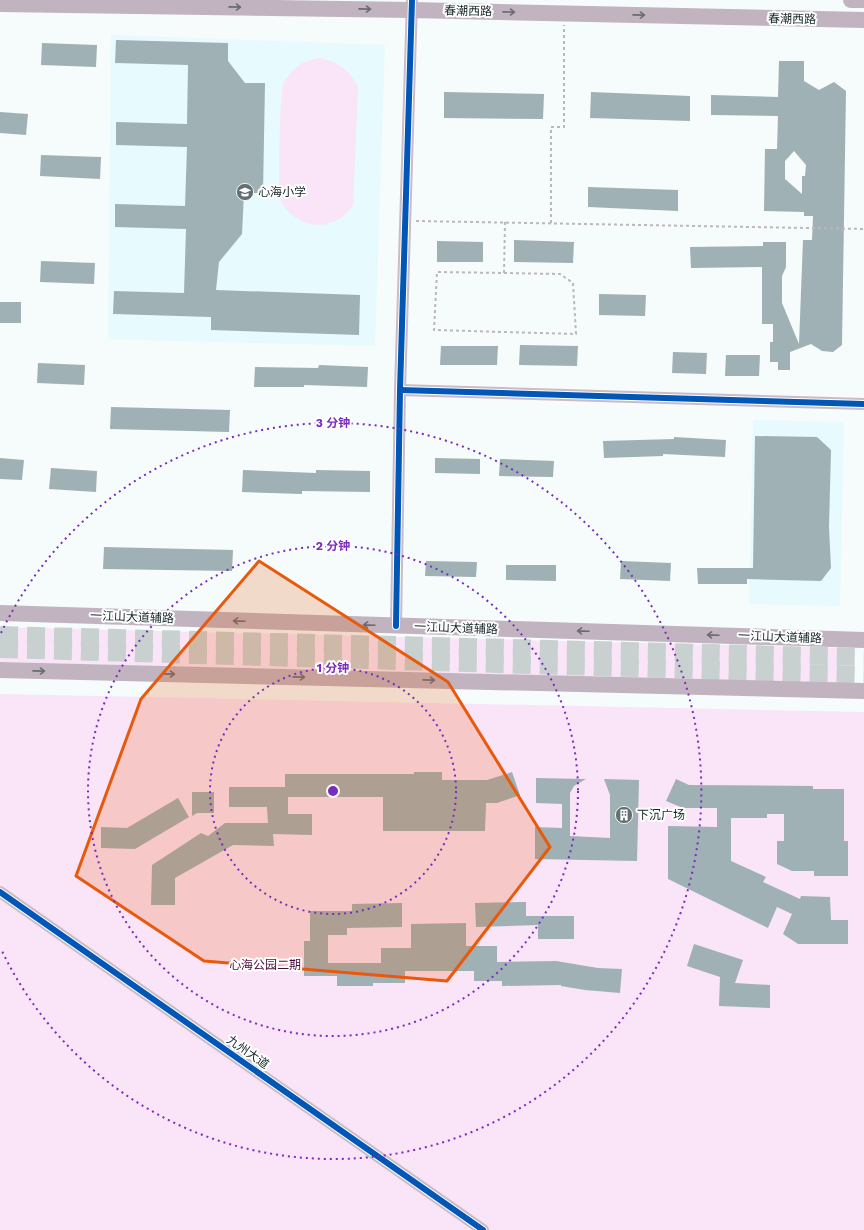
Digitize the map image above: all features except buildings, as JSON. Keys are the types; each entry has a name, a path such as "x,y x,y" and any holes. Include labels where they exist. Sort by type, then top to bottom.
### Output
{"main road":[{"path":"852,0 864,0"},
{"name":"春潮西路","path":"0,4 411,5 564,14 864,20"},
{"name":"一江山大道辅路","path":"0,613 864,640"},
{"path":"0,670 864,691"}],"street":[{"path":"396,626 404,220 411,5"},
{"path":"400,390 864,404"},
{"name":"九州大道","path":"0,892 482,1230"}],"path":[{"path":"551,223 551,127 564,127 564,14"},
{"path":"404,220 864,229"},
{"path":"504,273 505,222"},
{"path":"437,272 504,273 560,274 573,283 576,334 434,330 437,272"}],"highlighted area":[{"path":"259,561 448,682 550,847 447,981 204,961 76,876 141,699"}],"shaded area":[{"name":"心海小学","path":"111,35 385,45 375,346 108,339"},
{"path":"753,420 844,422 840,606 749,604"}],"green space":[{"path":"320,58 338,64 347,71 358,87 353,205 347,212 335,221 319,225 303,222 296,218 284,206 280,198 279,191 279,161 283,85 286,79 298,66 308,61"},
{"path":"0,627 840,648 838,683 0,662"},
{"name":"心海公园二期","path":"0,694 864,712 864,1230 0,1230"}],"tunnel":[{"path":"0,635 864,657"},
{"path":"0,649 864,675"}],"cycle path":[{"path":"396,626 400,390 412,0"},
{"path":"400,390 864,404"},
{"path":"0,892 483,1230"}],"place":[{"name":"心海小学","path":"245,192"},
{"name":"下沉广场","path":"624,815"}]}
